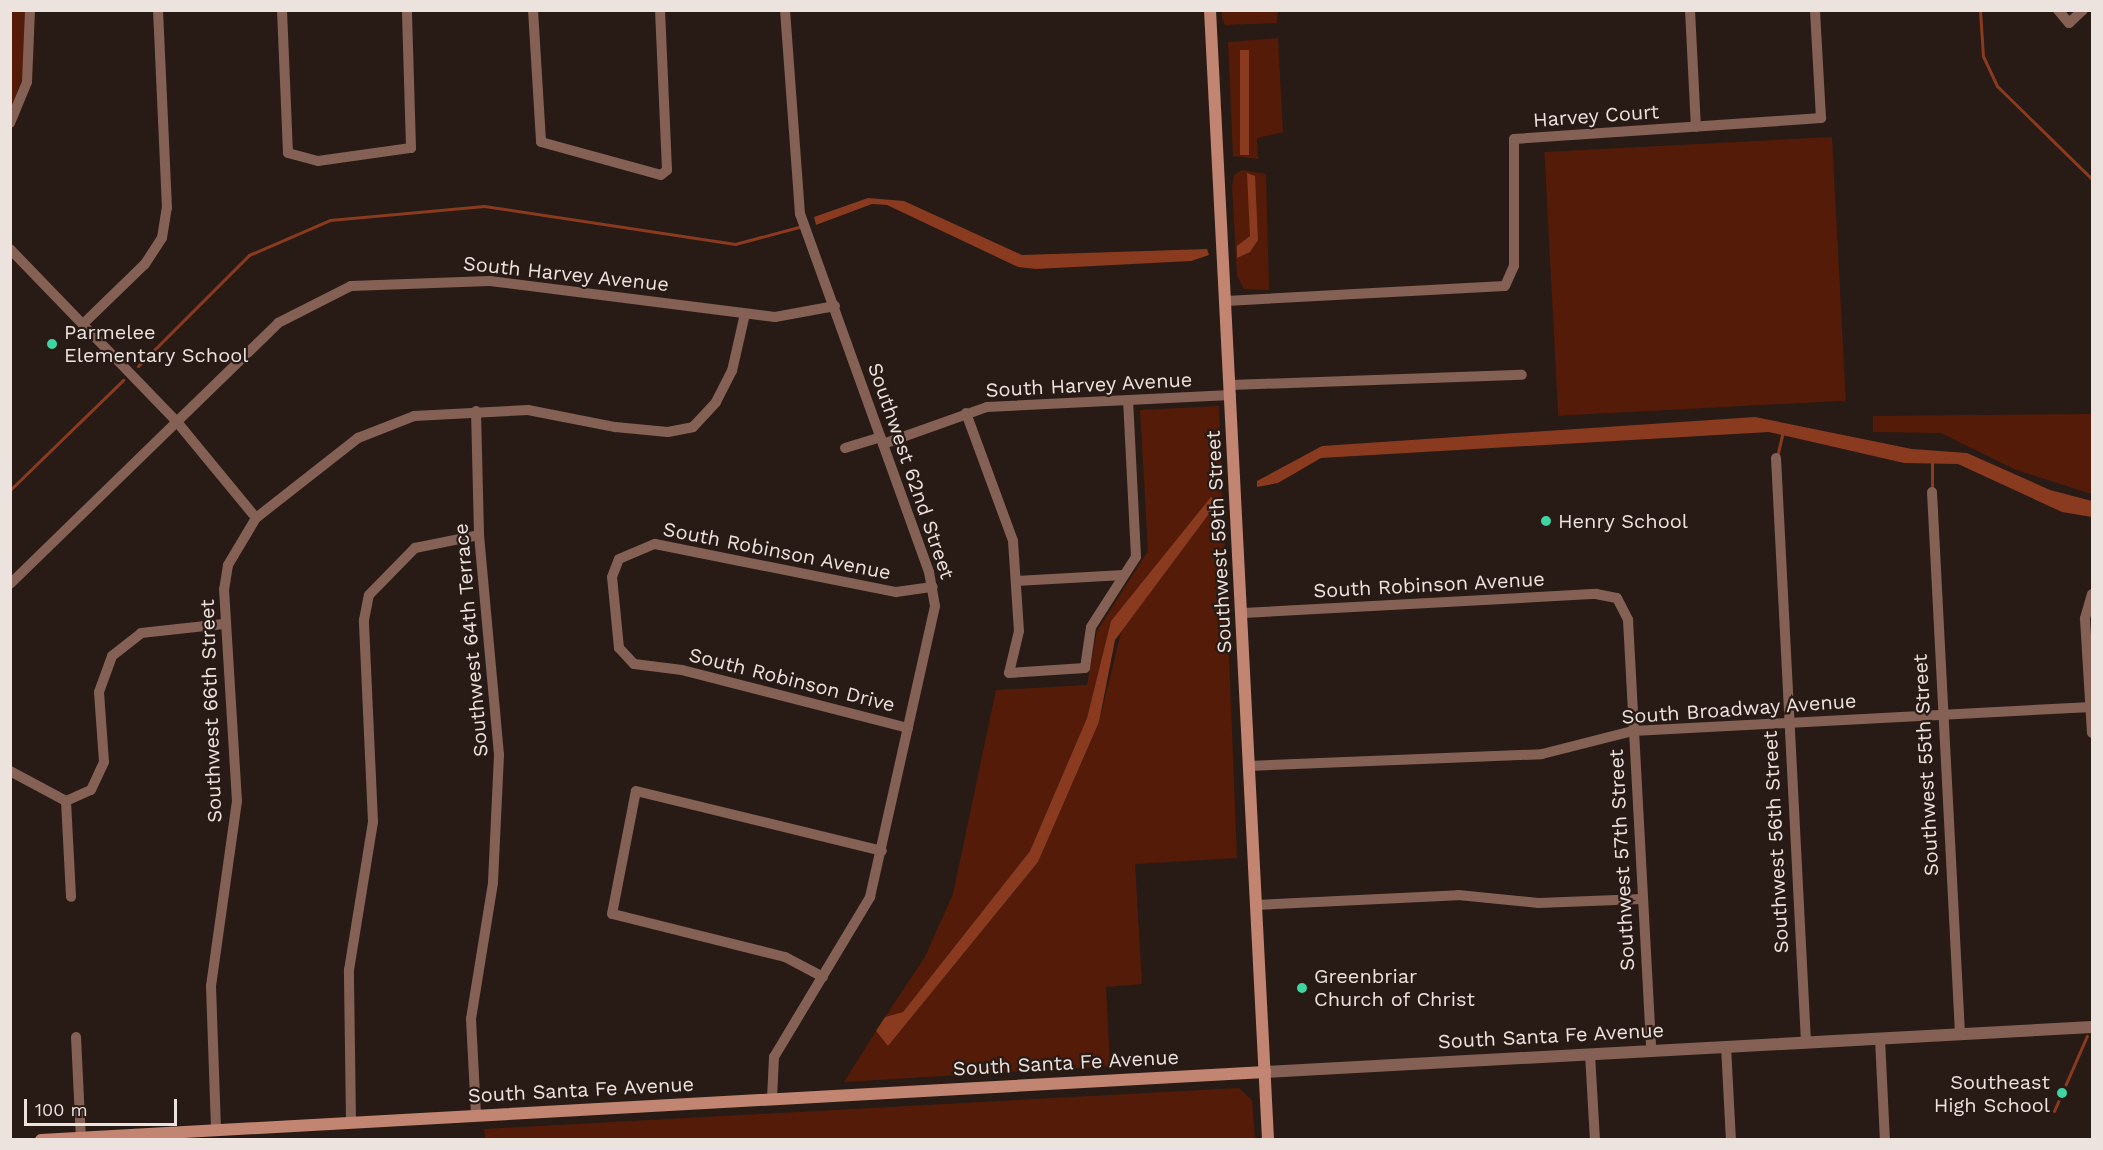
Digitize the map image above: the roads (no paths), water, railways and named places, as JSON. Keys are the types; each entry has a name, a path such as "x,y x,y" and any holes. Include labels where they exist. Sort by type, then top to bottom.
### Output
{"main road":[{"name":"Southwest 59th Street","path":"1210,10 1243,613 1248,766 1268,1140"},
{"name":"South Santa Fe Avenue","path":"41,1140 1265,1072"}],"street":[{"path":"10,123 27,82 30,10"},
{"path":"83,324 145,264 162,238 167,208 158,10"},
{"path":"282,10 284,127 288,153 300,159 411,148 407,10"},
{"path":"534,10 541,142 651,174 667,170 660,10"},
{"name":"Southwest 62nd Street","path":"772,1099 774,1057 865,911 882,851 933,617 933,587 797,196 785,10"},
{"path":"1690,10 1696,127"},
{"name":"Harvey Court","path":"1226,300 1505,286 1514,266 1514,139 1821,118 1815,10"},
{"path":"2058,10 2069,22 2083,10"},
{"path":"10,249 177,422 256,518 358,438 414,416 528,410 668,432 693,427 716,402 732,371 745,314"},
{"name":"South Harvey Avenue","path":"10,584 278,323 351,286 490,281 745,314 800,317 835,306"},
{"name":"South Harvey Avenue","path":"845,448 882,440 987,407 1128,400 1231,390 1522,375"},
{"path":"966,413 1013,541 1019,631 1009,673 1085,668 1091,627 1136,557 1128,400"},
{"name":"Southwest 64th Terrace","path":"476,411 479,535 499,755 494,872 471,1019 476,1115"},
{"name":"Southwest 56th Street","path":"1776,458 1806,1043"},
{"name":"Southwest 55th Street","path":"1932,492 1941,716 1960,1034"},
{"name":"Southwest 66th Street","path":"216,1130 211,986 237,801 224,624 228,565 256,518"},
{"path":"351,1122 349,970 373,822 366,612 369,595 415,548 479,535"},
{"name":"South Robinson Avenue","path":"612,597 619,559 655,544 896,592 933,587"},
{"path":"1016,581 1124,575"},
{"name":"South Robinson Avenue","path":"1243,613 1596,594 1617,598"},
{"path":"2092,595 2085,619 2092,733"},
{"name":"South Robinson Drive","path":"612,597 619,648 634,664 682,670 908,728"},
{"name":"Southwest 57th Street","path":"1617,598 1628,620 1651,1050"},
{"path":"66,801 91,790 101,776 99,692 112,656 141,633 224,624"},
{"name":"South Broadway Avenue","path":"1248,766 1542,753 1633,731 1788,721 1941,716 2091,707"},
{"path":"10,771 66,801"},
{"path":"824,977 785,957 612,914 636,791 882,851"},
{"path":"66,801 71,897"},
{"path":"1256,905 1458,895 1550,903 1642,899"},
{"name":"South Santa Fe Avenue","path":"1265,1072 2092,1028"},
{"path":"75,1036 81,1137"},
{"path":"1880,1039 1885,1140"},
{"path":"1726,1046 1731,1140"},
{"path":"1590,1054 1595,1140"}],"waterway":[{"path":"1980,10 1983,56 1997,86 2092,179"},
{"path":"138,366 249,255 330,220 484,206 735,244 799,227"},
{"path":"10,490 123,380"},
{"path":"1777,457 1783,431"},
{"path":"1932,461 1932,491"},
{"path":"2054,1111 2087,1036"}],"place":[{"name":"Parmelee Elementary School","path":"52,344"},
{"name":"Henry School","path":"1546,521"},
{"name":"Greenbriar Church of Christ","path":"1302,988"},
{"name":"Southeast High School","path":"2062,1093"}]}
